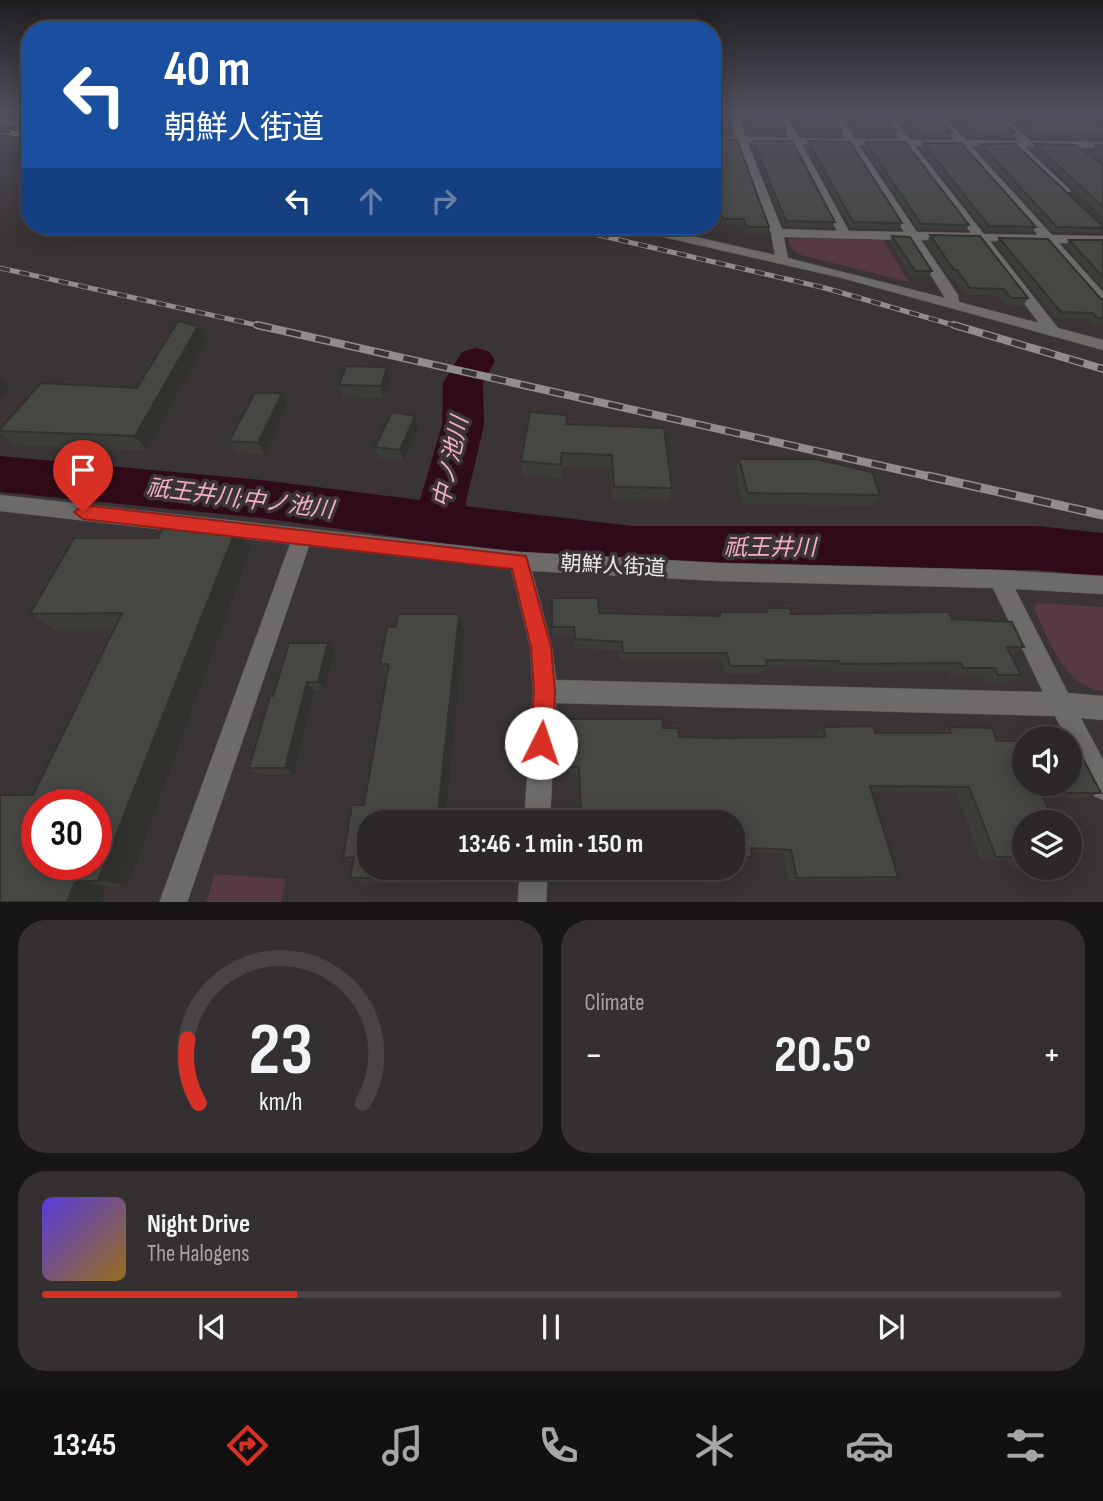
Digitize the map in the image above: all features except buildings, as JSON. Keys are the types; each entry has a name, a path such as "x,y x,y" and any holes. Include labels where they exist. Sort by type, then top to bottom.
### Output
{"street":[{"path":"747,153 777,233 782,259"},
{"path":"802,153 845,234"},
{"path":"860,153 951,295 952,302"},
{"path":"915,153 1052,330"},
{"path":"972,153 1103,299"},
{"path":"1030,153 1074,200"},
{"path":"1085,153 1094,160"},
{"path":"777,233 1103,240"},
{"path":"678,235 952,302 1103,345"},
{"path":"706,241 709,235"},
{"name":"朝鮮人街道","path":"0,503 519,561 719,572 999,579 1103,585"},
{"path":"173,902 303,536"},
{"path":"519,561 541,647 545,691 538,810"},
{"path":"999,579 1103,787"},
{"path":"545,691 1063,704 1103,708"},
{"path":"532,902 533,880"}],"shaded area":[{"path":"788,238 883,240 909,282 801,255 791,248"},
{"path":"1037,603 1103,607 1103,691 1089,688 1068,671 1052,647 1034,609"},
{"path":"215,874 286,879 281,902 206,902"}],"waterway":[{"name":"中ノ池川","path":"437,522 463,425 463,383 476,361"},
{"name":"祇王井川;中ノ池川","path":"0,474 261,499 437,522"},
{"name":"祇王井川","path":"437,522 632,548 1037,548 1103,555"}],"railway":[{"path":"598,235 825,288 960,327"},
{"path":"0,268 265,327"},
{"path":"257,325 936,478"},
{"path":"954,325 1103,369"},
{"path":"928,476 1103,515"}],"route":[{"path":"83,512 519,561 541,647 545,691 541,743"}]}
